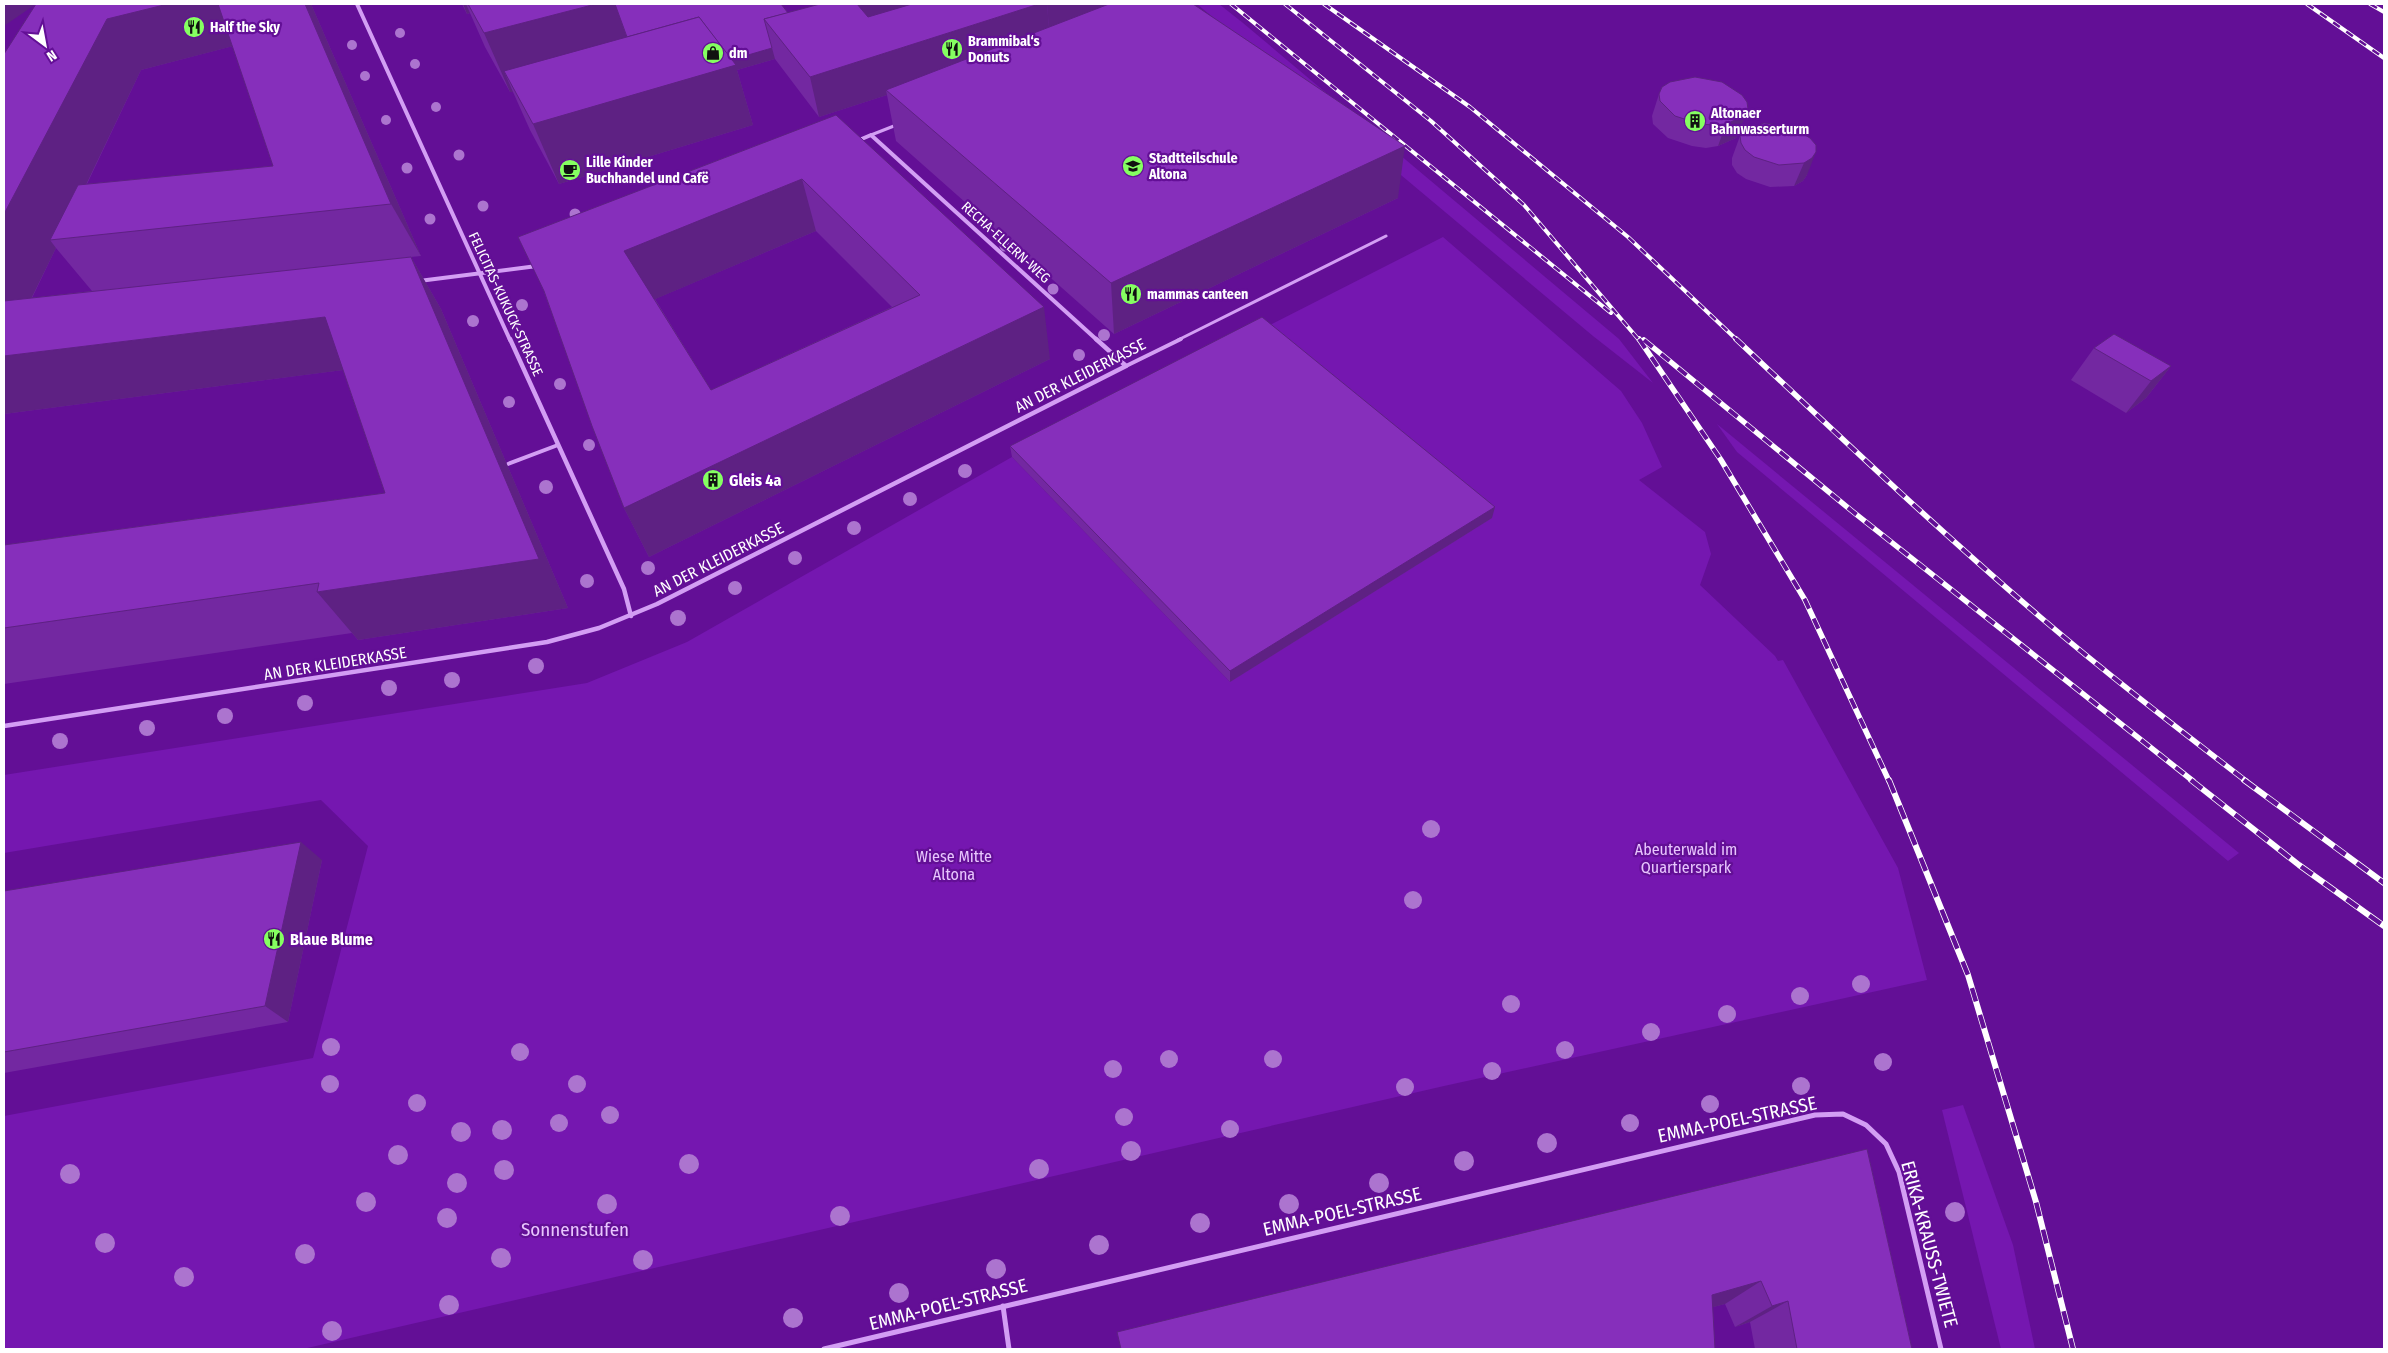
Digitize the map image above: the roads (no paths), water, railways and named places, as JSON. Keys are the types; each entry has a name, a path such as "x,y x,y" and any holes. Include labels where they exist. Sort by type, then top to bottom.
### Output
{"street":[{"name":"FELICITAS-KUKUCK-STRASSE","path":"357,4 624,589 631,616"},
{"path":"854,142 908,121"},
{"name":"RECHA-ELLERN-WEG","path":"871,135 1126,366"},
{"name":"AN DER KLEIDERKASSE","path":"4,726 546,642 631,616 1386,236"},
{"path":"411,282 542,264"},
{"name":"EMMA-POEL-STRASSE","path":"824,1349 1814,1115 1843,1114 1866,1125"},
{"name":"ERIKA-KRAUSS-TWIETE","path":"1866,1125 1886,1144 1899,1172 1942,1349"},
{"path":"1003,1306 1009,1349"}],"lane":[{"path":"508,464 558,445"}],"railway":[{"path":"1231,4 1611,313"},
{"path":"1285,4 1431,121 1524,205 1639,340"},
{"path":"1324,4 1470,107 1628,237 1737,340"},
{"path":"2307,4 2384,58"},
{"path":"2370,4 2384,12"},
{"path":"1639,339 1721,460 1805,600 1889,781"},
{"path":"1736,339 2000,582 2065,638 2246,781"},
{"path":"1644,340 1852,511 2193,781"},
{"path":"1889,780 1968,975 2036,1202 2073,1349"},
{"path":"2191,780 2299,865 2384,926"},
{"path":"2244,780 2384,883"}],"place":[{"name":"Half the Sky","path":"194,27"},
{"name":"Brammibal‘s Donuts","path":"952,49"},
{"name":"dm","path":"713,53"},
{"name":"Altonaer Bahnwasserturm","path":"1695,121"},
{"name":"Stadtteilschule Altona","path":"1133,166"},
{"name":"Lille Kinder Buchhandel und Cafë","path":"570,170"},
{"name":"mammas canteen","path":"1131,294"},
{"name":"Gleis 4a","path":"713,480"},
{"name":"Blaue Blume","path":"274,939"}],"park label":[{"name":"Abeuterwald im Quartierspark","path":"1686,858"},
{"name":"Wiese Mitte Altona","path":"954,865"},
{"name":"Sonnenstufen","path":"575,1229"}]}
